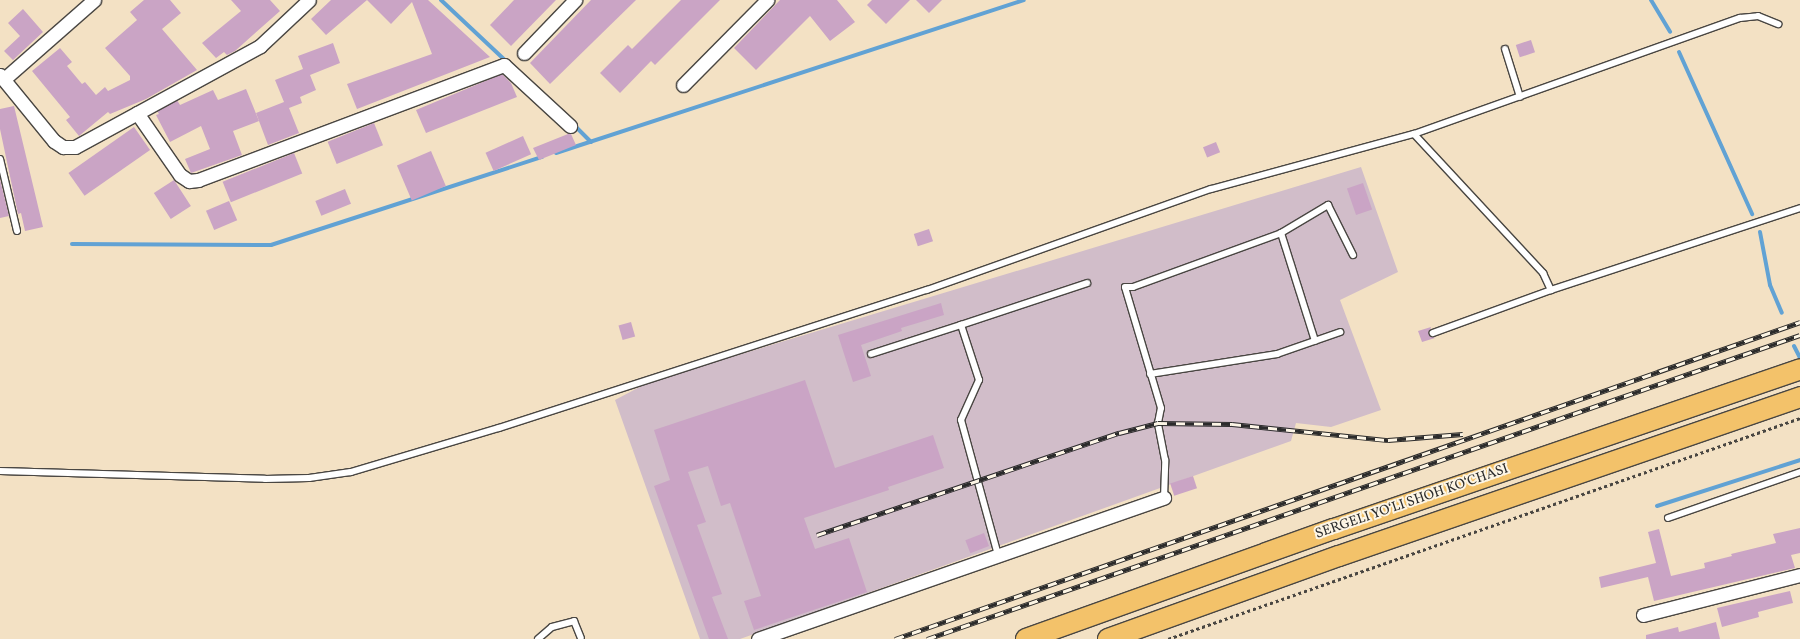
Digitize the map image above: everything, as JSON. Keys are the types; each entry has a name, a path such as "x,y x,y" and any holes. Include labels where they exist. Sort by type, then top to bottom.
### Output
{"main road":[{"name":"SERGELI YO‘LI SHOH KO‘CHASI","path":"1026,639 1334,529 1800,369"},
{"name":"SERGELI YO‘LI SHOH KO‘CHASI","path":"1108,639 1338,556 1800,397"}],"street":[{"path":"94,0 2,77 54,141 63,147 75,147 260,46 309,0"},
{"path":"524,53 575,0"},
{"path":"683,85 767,0"},
{"path":"137,113 180,175 189,181 198,180 504,65 570,126"},
{"path":"758,639 1164,498"},
{"path":"1643,615 1800,575"}],"lane":[{"path":"0,471 265,479 309,478 351,472 499,428 926,290 1211,188 1414,134 1740,18 1758,16 1778,24"},
{"path":"1506,49 1520,97"},
{"path":"1414,134 1543,273 1551,290"},
{"path":"0,159 17,231"},
{"path":"1164,498 1165,460 1158,423 1160,408 1125,288 1133,287 1281,233 1328,206 1353,255"},
{"path":"1433,333 1551,290 1800,208"},
{"path":"1281,233 1315,341"},
{"path":"871,354 1087,283"},
{"path":"961,325 979,380 961,420 998,555"},
{"path":"1150,374 1277,354 1340,332"},
{"path":"1668,518 1800,472"},
{"path":"538,639 552,627 574,621 581,638"}],"path":[{"path":"1168,639 1800,418"}],"shaded area":[{"path":"1361,167 1398,272 1340,300 1381,410 1331,427 1296,423 1291,441 740,639 700,639 615,400 649,382"}],"building":[{"path":"144,0 170,0 181,13 162,29 197,70 146,99 110,114 108,112 79,136 66,120 70,117 32,71 60,48 72,62 67,66 82,84 85,82 96,95 105,87 108,91 130,80 130,76 105,48 137,20 130,12"},
{"path":"231,0 270,0 280,11 235,51 227,55 224,52 216,58 202,43 241,11"},
{"path":"331,0 367,0 326,35 311,19"},
{"path":"367,0 428,0 490,57 357,109 347,84 432,54 412,2 391,24"},
{"path":"514,0 556,0 511,46 490,25"},
{"path":"591,0 636,0 550,84 530,63"},
{"path":"681,0 720,0 655,65 651,61 620,93 600,73 628,45 632,49"},
{"path":"780,0 837,0 855,22 830,41 810,16 756,70 734,48"},
{"path":"872,0 910,0 886,24 867,5"},
{"path":"916,0 942,0 929,13"},
{"path":"23,9 43,32 13,60 4,51 20,36 8,23"},
{"path":"1531,40 1535,52 1520,57 1516,45"},
{"path":"333,43 340,63 310,75 316,90 300,97 302,103 289,108 299,133 268,145 256,113 284,102 275,80 303,69 298,56"},
{"path":"502,74 511,83 517,97 426,133 416,110"},
{"path":"246,89 259,121 233,131 242,155 191,173 185,159 210,149 201,126 170,142 156,115 159,114 157,111 177,100 180,105 213,90 218,100"},
{"path":"14,106 43,227 25,231 21,213 18,214 0,129 0,109"},
{"path":"374,123 383,145 337,164 328,142"},
{"path":"134,127 150,150 85,196 68,173"},
{"path":"571,134 576,145 539,160 533,148"},
{"path":"523,136 531,154 494,171 486,153"},
{"path":"1216,142 1220,152 1207,157 1203,147"},
{"path":"431,151 446,186 412,200 397,165"},
{"path":"294,153 302,173 231,202 223,182"},
{"path":"0,179 9,216 0,218"},
{"path":"174,180 191,206 171,219 154,193"},
{"path":"1363,183 1372,209 1356,215 1347,189"},
{"path":"345,189 351,204 321,216 315,201"},
{"path":"229,201 237,220 214,230 206,211"},
{"path":"929,229 933,241 918,246 914,234"},
{"path":"941,303 944,315 901,328 902,331 861,345 871,376 853,382 838,335"},
{"path":"631,322 635,336 623,340 619,326"},
{"path":"1431,327 1429,334 1435,338 1422,342 1418,331"},
{"path":"805,380 835,468 933,435 944,468 888,487 889,490 804,518 815,549 849,538 867,592 754,630 744,601 761,596 730,503 721,506 708,466 688,472 706,522 697,525 722,594 712,597 728,639 709,639 654,486 670,480 654,430"},
{"path":"1193,476 1197,488 1174,496 1170,483"},
{"path":"1800,528 1800,553 1791,555 1795,568 1654,601 1648,577 1601,588 1599,577 1656,563 1648,532 1659,529 1671,576 1705,568 1704,563 1732,556 1731,554 1776,543 1773,534"},
{"path":"984,533 989,546 970,553 965,540"},
{"path":"1790,591 1793,603 1758,612 1759,617 1722,627 1717,608"},
{"path":"1716,622 1720,639 1646,639 1646,635 1678,627 1679,632"}],"waterway":[{"path":"441,0 506,61"},
{"path":"556,153 1024,0"},
{"path":"1651,0 1670,32"},
{"path":"1679,52 1752,214"},
{"path":"574,125 591,142"},
{"path":"72,244 271,245 542,157"},
{"path":"1760,232 1770,285 1782,313"},
{"path":"1794,346 1800,358"},
{"path":"1657,506 1800,460"}],"railway":[{"path":"895,639 1800,322"},
{"path":"927,639 1800,335"},
{"path":"817,535 1119,433 1158,423 1232,424 1388,440 1463,434"}]}
